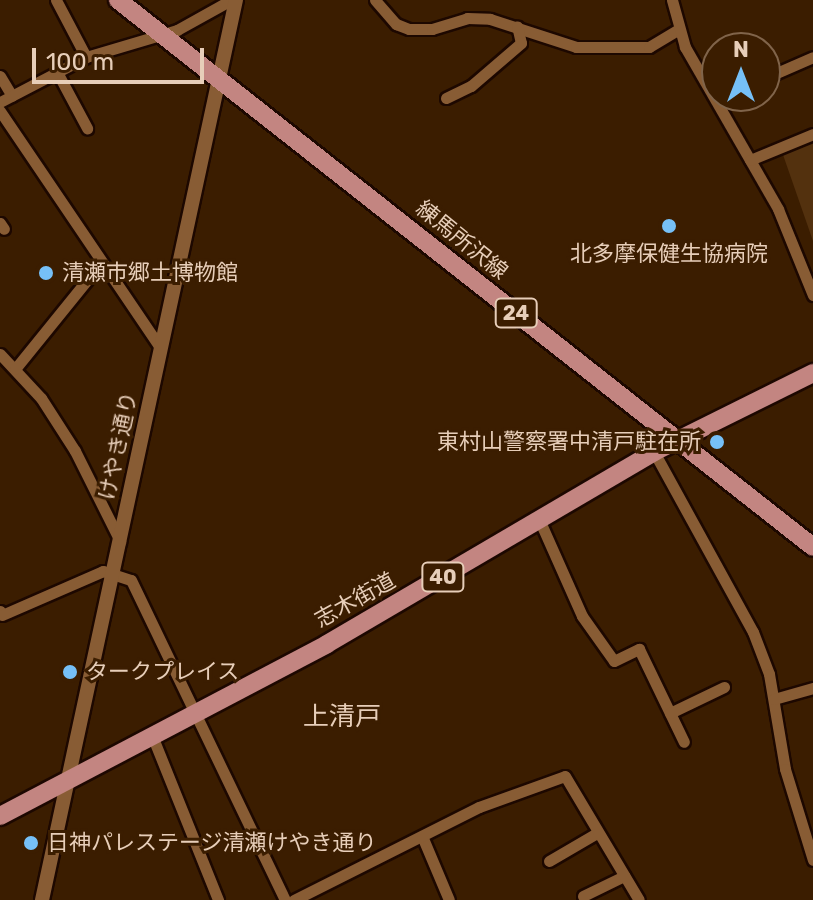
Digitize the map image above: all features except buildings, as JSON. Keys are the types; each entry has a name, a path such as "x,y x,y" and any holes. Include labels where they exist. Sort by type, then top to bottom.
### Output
{"main road":[{"name":"練馬所沢線","path":"118,0 813,547"},
{"name":"志木街道","path":"0,816 151,733 368,621 538,517 676,440 813,373"}],"street":[{"path":"56,0 86,57"},
{"path":"0,102 86,57 162,34 234,0"},
{"name":"けやき通り","path":"42,900 234,0"},
{"path":"375,0 396,24 409,29 432,29 467,18 517,26 576,47 626,50 649,47 679,29"},
{"path":"672,0 679,29 701,66"},
{"path":"446,98 471,86 521,43 517,26"},
{"path":"781,71 813,57"},
{"path":"57,72 87,128"},
{"path":"0,76 12,96"},
{"path":"0,111 100,264 161,349"},
{"path":"727,112 778,209 813,295"},
{"path":"750,160 813,134"},
{"path":"15,369 100,264"},
{"path":"0,354 15,369 75,451 120,541"},
{"path":"654,452 753,632 774,699 785,769 813,860"},
{"path":"538,517 582,616 614,661 639,649 684,742"},
{"path":"0,611 2,615 93,574 113,572 131,580 285,900"},
{"path":"670,713 724,687"},
{"path":"774,699 813,688"},
{"path":"151,733 218,900"},
{"path":"294,900 479,807 565,776 639,900"},
{"path":"549,861 597,833"},
{"path":"422,836 449,900"},
{"path":"583,896 624,876"}],"shaded area":[{"path":"813,136 813,241 781,149"}],"place":[{"name":"北多摩保健生協病院","path":"669,226"},
{"name":"清瀬市郷土博物館","path":"46,273"},
{"name":"東村山警察署中清戸駐在所","path":"717,442"},
{"name":"タークプレイス","path":"70,672"},
{"name":"日神パレステージ清瀬けやき通り","path":"31,843"}],"district":[{"name":"上清戸","path":"342,717"}]}
